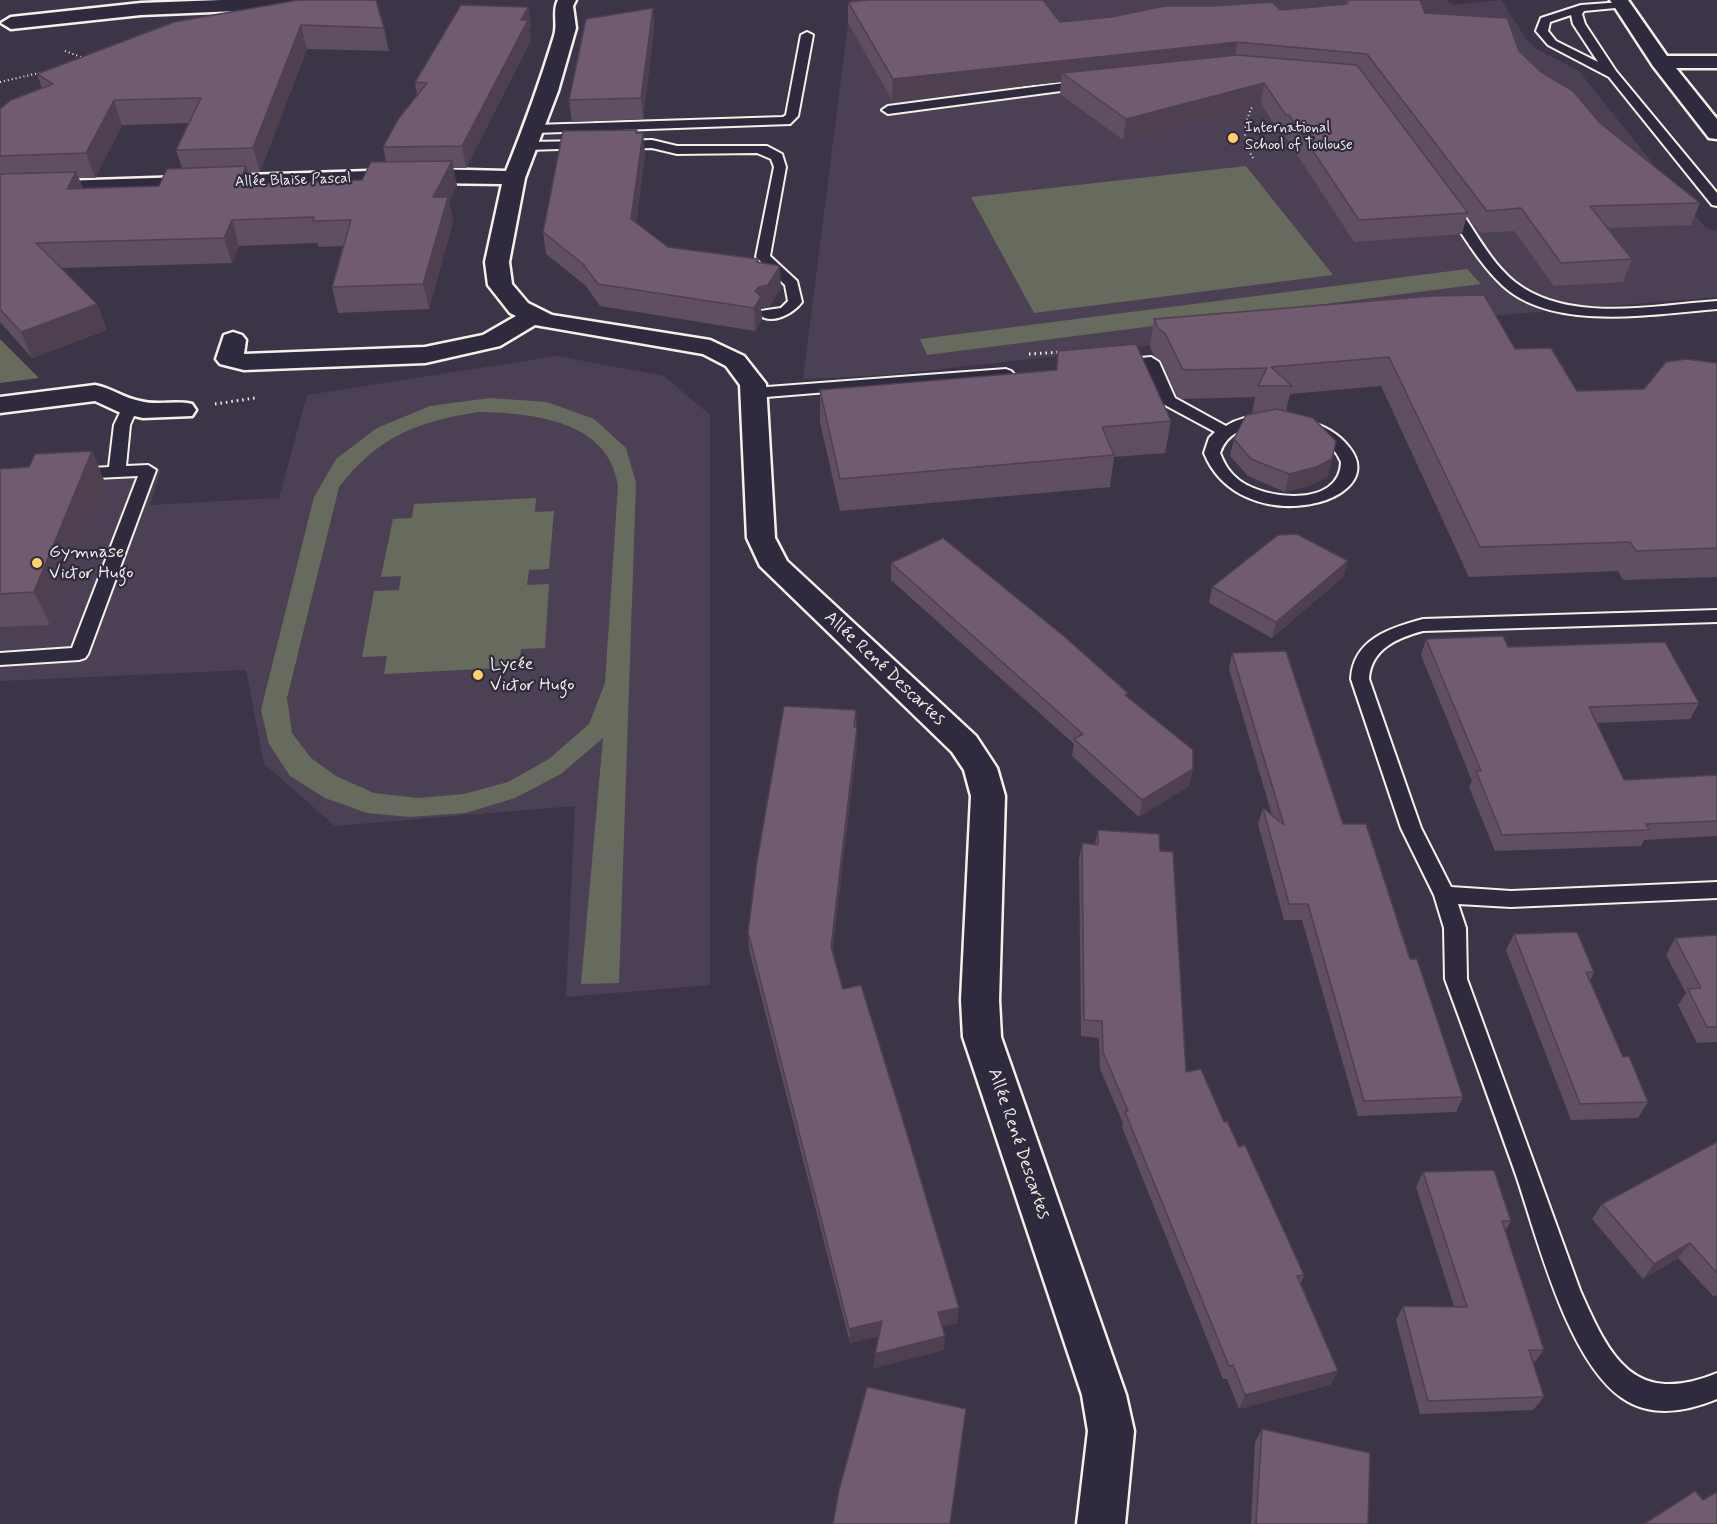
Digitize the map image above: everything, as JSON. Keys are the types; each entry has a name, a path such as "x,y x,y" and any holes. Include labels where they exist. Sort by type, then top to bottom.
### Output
{"street":[{"path":"6,25 141,9 357,0"},
{"path":"6,25 28,10 32,2 141,9"},
{"path":"1620,3 1660,62 1717,133"},
{"name":"Allée René Descartes","path":"567,14 531,138 514,178 497,270 500,285 519,308 533,316 568,325 710,348 741,366 751,379 754,393 761,538 767,555 775,566 972,754 985,782 988,796 980,1000 982,1037 1104,1395 1111,1431 1101,1524"},
{"path":"1660,62 1717,62"},
{"name":"Allée Blaise Pascal","path":"0,190 430,176 514,178"},
{"path":"233,340 229,358 244,362 424,355 491,341 533,316"},
{"path":"0,405 95,393 108,394 130,407 161,411 183,410"}],"lane":[{"path":"1613,74 1552,43 1542,31 1545,20 1581,8 1620,3"},
{"path":"1581,8 1576,14 1579,24 1613,74 1717,202"},
{"path":"531,138 786,121 792,116 807,35"},
{"path":"888,110 1097,83"},
{"path":"531,138 601,145 652,144 677,150 757,149 767,150 777,157 780,167 763,257 792,284 795,302 785,312 765,314"},
{"path":"1443,196 1508,283 1532,300 1557,308 1582,312 1717,305"},
{"path":"1085,368 1151,362 1168,401 1224,431"},
{"path":"754,393 1027,373"},
{"path":"117,472 122,425 130,407"},
{"path":"1273,419 1311,427 1339,445 1348,456 1350,468 1347,479 1338,489 1308,501 1288,502 1249,494 1220,475 1213,463 1212,452 1215,440 1224,431 1237,424 1273,419"},
{"path":"0,659 79,654 148,470 59,474"},
{"path":"1717,616 1423,625 1385,638 1369,652 1359,667 1360,679 1411,828 1444,895 1455,928 1456,979 1579,1316 1590,1338 1612,1370 1629,1387 1646,1396 1664,1399 1717,1386"},
{"path":"1444,895 1511,899 1717,890"}],"path":[{"path":"61,49 87,60 78,63"},
{"path":"0,82 60,68"},
{"path":"1253,158 1244,136 1245,122 1256,100"},
{"path":"1019,355 1078,350 1085,368"}],"shaded area":[{"name":"International School of Toulouse","path":"851,0 1446,0 1453,5 1501,0 1527,40 1537,49 1579,71 1687,206 1706,228 1717,231 1717,297 1191,341 888,375 803,379"},
{"name":"Lycée Victor Hugo","path":"557,356 664,376 710,415 710,985 566,997 575,806 335,826 264,764 246,670 0,681 0,476 161,469 150,505 279,498 307,395"}],"green space":[{"path":"1246,166 1333,275 1034,313 971,197"},
{"path":"1467,269 1481,284 927,355 920,339"},
{"path":"0,339 39,378 0,383"},
{"path":"490,398 547,402 594,419 626,448 636,483 619,983 581,984 603,738 561,774 515,798 466,813 410,817 367,813 325,798 290,776 269,744 261,710 314,497 336,459 377,428 430,406","holes":["478,412 544,418 565,425 584,434 600,447 612,464 618,486 605,683 589,724 549,759 508,782 464,794 418,798 374,793 336,776 311,758 292,733 287,698 339,487 369,455 400,434 456,416"]},
{"path":"536,498 535,512 554,511 549,569 529,570 527,585 549,584 545,648 521,649 519,667 384,674 387,656 362,657 374,591 399,590 401,576 381,577 393,519 412,518 414,504"}],"building":[{"path":"299,0 376,0 384,28 301,25 253,148 176,150 201,98 114,100 86,153 0,156 0,109 11,100 53,84 37,74 174,22"},
{"path":"1043,0 1060,22 1111,17 1165,6 1272,2 1280,10 1347,4 1348,0 1420,0 1425,13 1507,18 1519,51 1541,72 1573,91 1600,123 1700,203 1590,206 1632,259 1561,263 1521,208 1487,211 1367,54 1237,42 893,79 848,2"},
{"path":"461,5 528,7 521,20 528,20 462,146 383,147 399,118 427,83 415,82"},
{"path":"653,8 641,98 569,100 586,19"},
{"path":"1237,55 1357,65 1468,213 1359,220 1289,115 1286,115 1264,83 1126,119 1062,73"},
{"path":"637,130 636,133 643,133 631,219 668,247 758,259 757,262 780,266 768,285 759,287 755,291 761,297 754,308 598,284 583,264 543,232 563,131"},
{"path":"452,161 433,197 448,197 423,284 332,287 351,220 312,221 314,217 232,220 224,238 36,243 97,304 21,332 0,309 0,174 76,172 67,189 159,186 167,169 246,166 239,184 362,180 371,162"},
{"path":"1484,295 1515,349 1551,348 1577,391 1644,389 1666,362 1686,359 1717,363 1717,548 1636,551 1630,542 1480,547 1389,357 1271,367 1292,386 1258,386 1267,368 1186,370 1182,368 1165,333 1158,328 1154,319 1432,296"},
{"path":"1136,344 1171,421 1102,427 1114,455 840,479 820,390 1057,370 1058,351"},
{"path":"1277,409 1313,418 1336,441 1332,459 1316,467 1289,474 1251,459 1234,439 1246,415"},
{"path":"92,451 34,592 0,594 0,469 29,467 35,454"},
{"path":"1297,534 1348,561 1276,622 1212,587 1278,535"},
{"path":"943,538 1065,637 1128,693 1125,695 1193,750 1193,769 1142,800 1074,739 1083,734 891,563"},
{"path":"1503,636 1508,647 1665,642 1699,703 1589,707 1624,780 1717,775 1717,821 1646,824 1649,830 1502,835 1476,771 1481,771 1426,639"},
{"path":"1286,651 1343,824 1366,824 1410,959 1417,959 1463,1097 1364,1101 1308,904 1289,904 1263,808 1284,825 1232,653"},
{"path":"784,706 856,710 854,727 857,727 831,947 843,989 861,985 959,1308 938,1312 945,1336 875,1354 882,1321 849,1329 748,932 757,861"},
{"path":"1098,830 1159,834 1160,851 1173,852 1186,1072 1201,1069 1224,1122 1227,1121 1239,1147 1245,1145 1304,1275 1297,1276 1338,1371 1245,1395 1233,1365 1229,1366 1125,1112 1128,1111 1103,1052 1102,1021 1084,1020 1082,843 1098,845"},
{"path":"1577,932 1594,972 1586,972 1623,1057 1629,1056 1648,1102 1580,1104 1514,934"},
{"path":"1717,935 1717,1027 1707,1027 1688,989 1701,988 1675,938"},
{"path":"1717,1142 1717,1273 1690,1243 1654,1264 1602,1204"},
{"path":"1494,1170 1511,1221 1502,1221 1544,1350 1529,1350 1544,1397 1428,1401 1403,1306 1467,1307 1423,1172"},
{"path":"867,1387 966,1409 950,1524 833,1524 839,1490"},
{"path":"1262,1429 1370,1453 1368,1524 1256,1524"},
{"path":"1695,1491 1703,1500 1717,1492 1717,1524 1644,1524"}],"place":[{"name":"International School of Toulouse","path":"1233,138"},
{"name":"Gymnase Victor Hugo","path":"37,563"},
{"name":"Lycée Victor Hugo","path":"478,675"}]}
